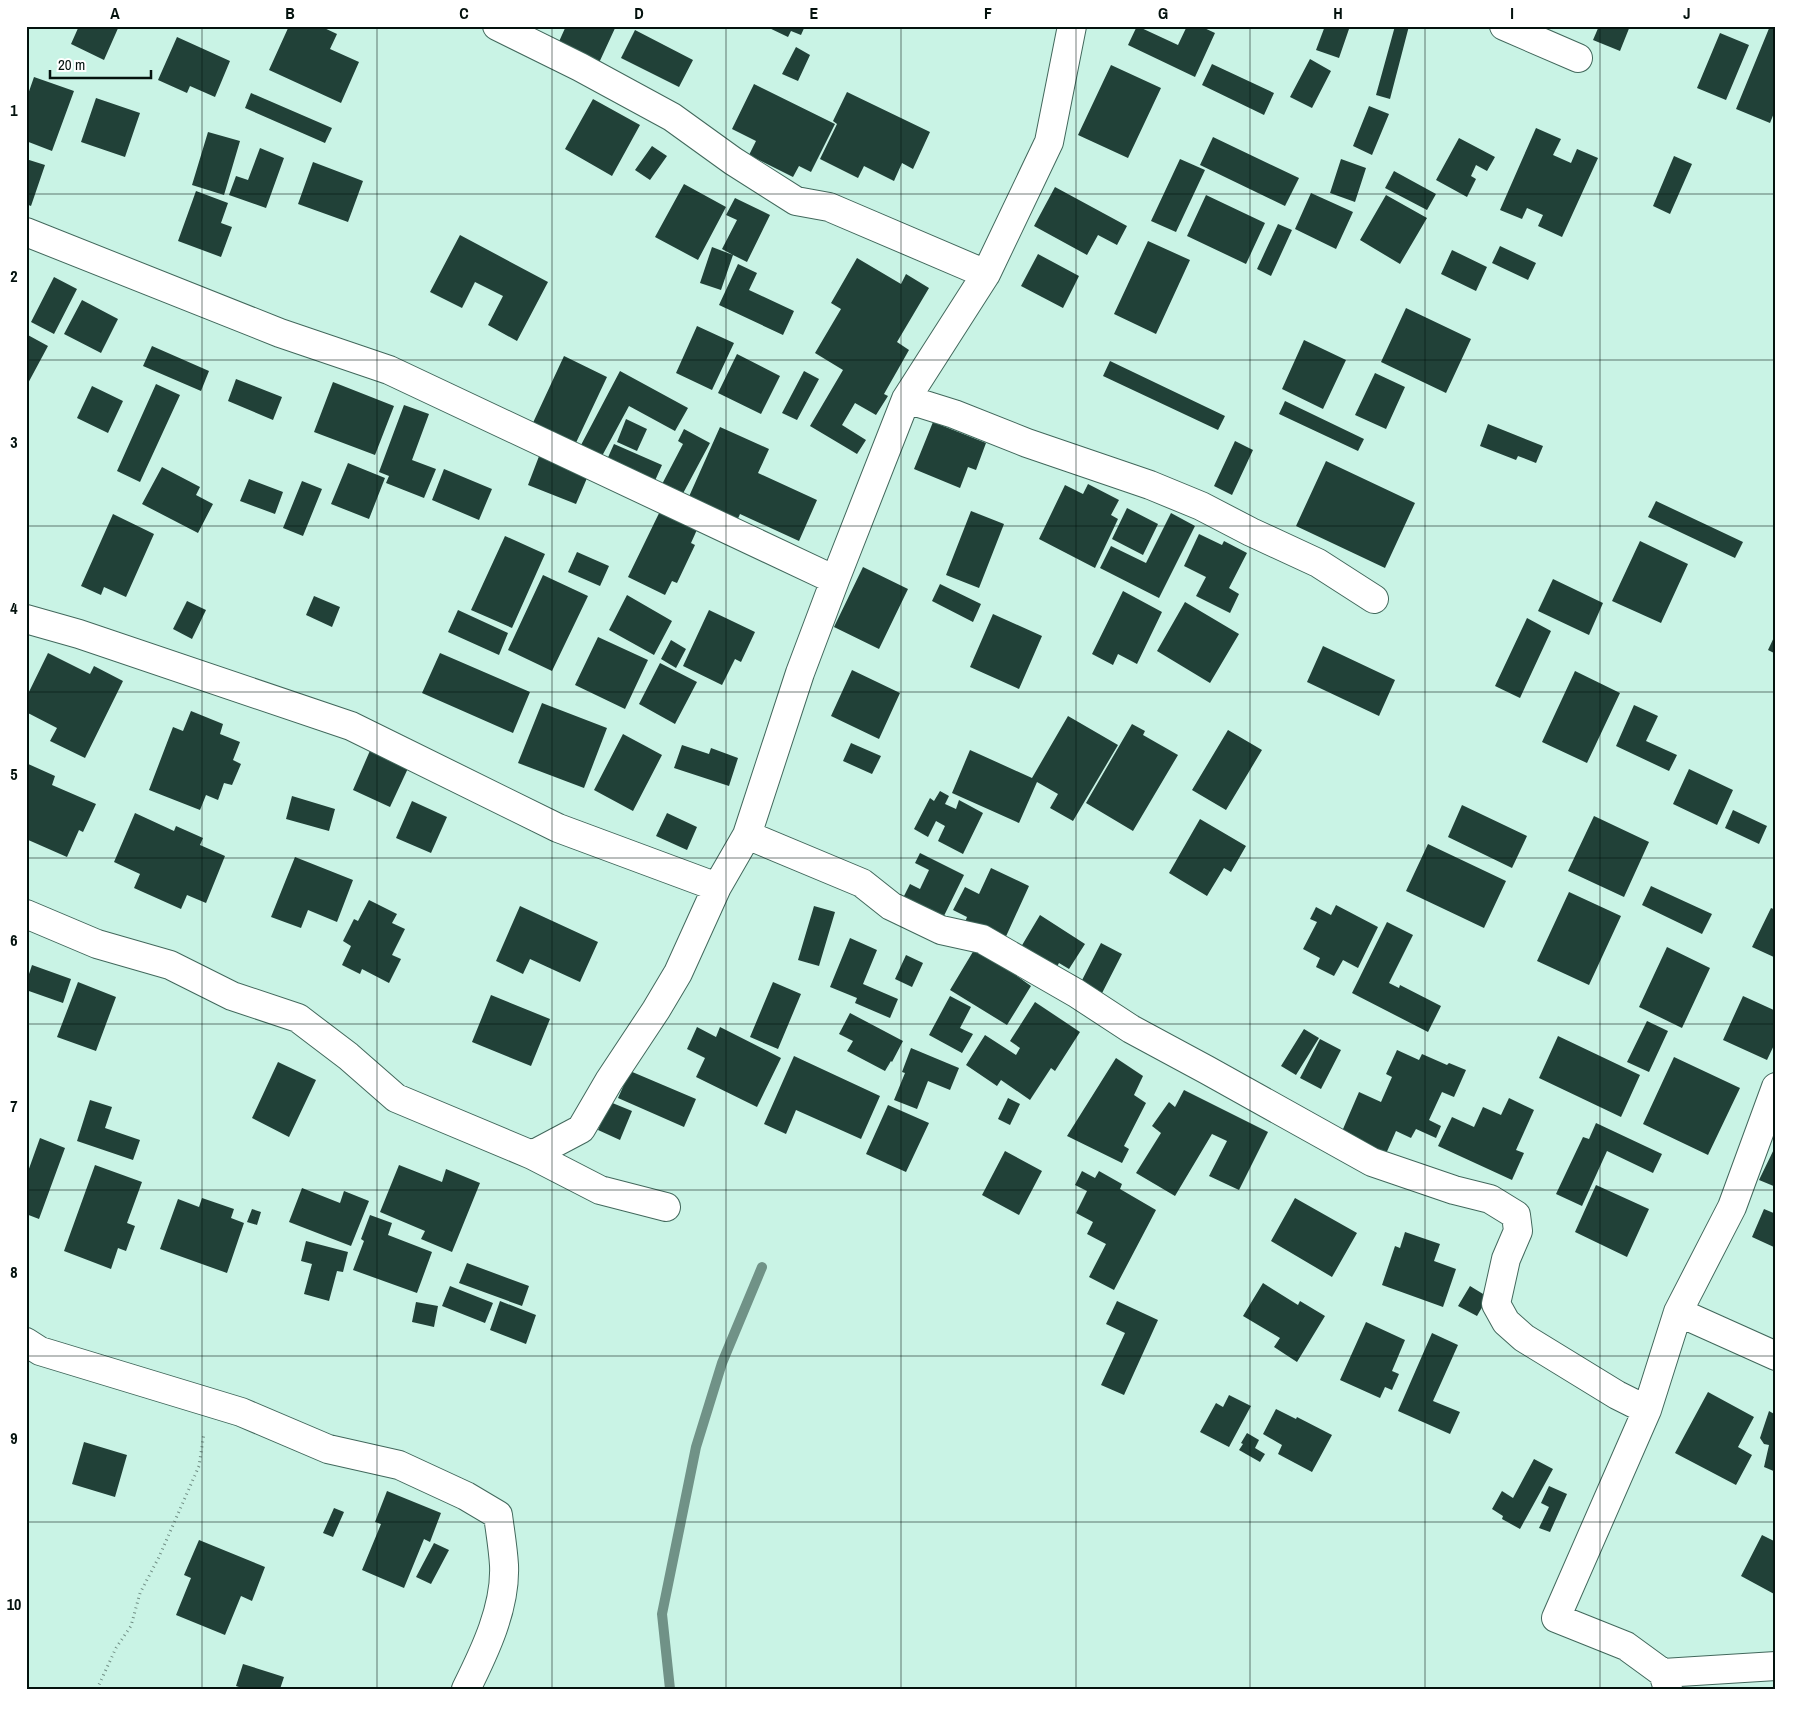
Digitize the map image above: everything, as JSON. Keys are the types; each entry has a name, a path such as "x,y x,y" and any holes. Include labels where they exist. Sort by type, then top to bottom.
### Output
{"street":[{"path":"496,26 580,67 672,117 796,201 829,207 986,274"},
{"path":"532,1155 581,1128 678,973 718,887 747,835 784,718 835,580 906,399 986,274 1049,142 1072,26"},
{"path":"1504,26 1578,58"},
{"path":"26,232 280,333 389,370 835,580"},
{"path":"906,399 954,414 1027,443 1150,485 1201,506 1318,563 1374,599"},
{"path":"26,619 79,634 351,726 558,828 718,887"},
{"path":"747,835 862,884 891,906 941,930 982,939 1076,993 1131,1029 1372,1162 1454,1190 1490,1199 1516,1215 1518,1231 1506,1259 1496,1304 1506,1322 1524,1338 1617,1395 1648,1410"},
{"path":"26,914 97,944 170,965 232,996 298,1018 348,1056 396,1098 532,1155 600,1190 666,1207"},
{"path":"1776,1087 1732,1207 1678,1312 1648,1410 1556,1618 1626,1646 1666,1681 1776,1666"},
{"path":"1678,1312 1776,1356"},
{"path":"26,1342 40,1351 241,1412 328,1449 399,1465 466,1496 498,1515 504,1566 500,1605 479,1664 466,1689"}],"path":[{"path":"97,1689 116,1648 131,1626 140,1593 159,1556 199,1466 208,1403"}],"building":[{"path":"79,26 119,26 104,60 71,44"},
{"path":"289,26 320,26 337,34 330,49 359,62 341,103 269,70"},
{"path":"566,26 616,26 598,65 557,46"},
{"path":"765,26 805,26 801,35 791,31 788,37"},
{"path":"1137,26 1178,45 1187,26 1200,26 1215,33 1195,77 1128,45"},
{"path":"1325,26 1341,26 1349,29 1339,58 1316,50"},
{"path":"1395,26 1409,26 1390,99 1376,95"},
{"path":"1599,26 1630,26 1620,51 1593,40"},
{"path":"1770,26 1776,26 1776,108 1770,123 1736,109"},
{"path":"635,30 693,60 679,87 621,58"},
{"path":"1720,33 1749,45 1726,100 1697,88"},
{"path":"177,37 230,61 215,97 190,86 187,93 158,80"},
{"path":"796,47 810,55 798,81 782,74"},
{"path":"1310,59 1331,71 1312,108 1290,97"},
{"path":"1212,64 1274,93 1264,115 1202,85"},
{"path":"1111,65 1161,88 1128,158 1078,135"},
{"path":"34,77 74,91 52,151 26,141 26,100"},
{"path":"754,84 835,124 811,172 799,166 793,177 749,155 756,141 732,129"},
{"path":"847,92 930,132 913,169 902,163 894,181 864,166 858,178 820,159 837,124 833,121"},
{"path":"251,93 332,128 325,143 245,108"},
{"path":"96,98 140,113 125,157 81,142"},
{"path":"593,99 640,125 612,176 565,149"},
{"path":"1369,106 1389,114 1372,155 1353,146"},
{"path":"1536,128 1561,139 1553,155 1571,163 1577,149 1598,158 1562,237 1538,226 1543,215 1527,208 1522,219 1500,210"},
{"path":"208,132 240,141 224,195 192,185"},
{"path":"1213,137 1299,178 1285,206 1200,165"},
{"path":"1459,138 1495,157 1487,171 1476,165 1471,176 1476,179 1467,197 1436,180"},
{"path":"652,146 667,156 650,180 635,170"},
{"path":"260,148 284,158 266,208 229,195 236,176 248,180"},
{"path":"1674,156 1692,164 1670,214 1653,206"},
{"path":"26,159 45,165 31,206 26,204"},
{"path":"1180,159 1205,170 1176,232 1151,221"},
{"path":"1341,159 1366,168 1355,202 1330,193"},
{"path":"313,162 363,181 348,222 298,204"},
{"path":"1394,171 1436,194 1427,210 1385,188"},
{"path":"684,184 726,207 698,260 655,237"},
{"path":"1055,187 1127,226 1117,245 1098,235 1087,255 1034,226"},
{"path":"196,191 228,203 221,223 232,227 221,257 178,241"},
{"path":"1311,193 1353,212 1336,249 1295,229"},
{"path":"1206,195 1265,223 1246,264 1187,236"},
{"path":"1386,195 1427,218 1400,264 1360,240"},
{"path":"735,198 770,215 747,262 722,249 737,220 726,215"},
{"path":"1278,224 1292,230 1271,276 1257,269"},
{"path":"460,235 548,282 517,341 488,325 503,296 475,282 462,308 430,292"},
{"path":"1148,241 1190,260 1156,334 1114,314"},
{"path":"1500,246 1536,263 1528,280 1492,263"},
{"path":"712,247 733,255 721,290 700,283"},
{"path":"1452,250 1487,267 1476,291 1441,274"},
{"path":"1038,254 1079,276 1063,308 1021,286"},
{"path":"857,258 901,284 906,274 929,288 897,342 909,350 884,394 888,396 876,415 855,403 842,425 866,440 857,454 810,426 843,370 815,353 841,309 831,303"},
{"path":"738,264 757,273 749,290 794,311 783,335 719,305"},
{"path":"54,277 77,289 54,334 31,322"},
{"path":"82,300 118,319 101,353 64,334"},
{"path":"1406,308 1471,339 1446,393 1381,362"},
{"path":"697,326 734,343 712,390 676,373"},
{"path":"26,334 48,346 26,387"},
{"path":"1304,340 1346,360 1323,409 1282,389"},
{"path":"152,346 209,371 201,391 143,366"},
{"path":"737,354 780,376 761,414 718,393"},
{"path":"564,356 607,377 574,447 531,427"},
{"path":"1110,361 1225,416 1218,430 1103,376"},
{"path":"620,371 688,408 675,431 629,406 602,456 581,445"},
{"path":"804,371 819,379 797,420 782,413"},
{"path":"1375,373 1405,387 1386,429 1355,415"},
{"path":"236,379 282,397 273,420 228,401"},
{"path":"333,382 394,406 375,455 314,432"},
{"path":"156,384 180,395 140,482 117,471"},
{"path":"92,386 123,401 108,433 77,418"},
{"path":"1285,401 1364,439 1358,451 1279,414"},
{"path":"404,405 429,414 412,460 436,469 424,498 386,483 389,476 379,472"},
{"path":"626,419 647,429 637,451 617,442"},
{"path":"933,422 986,443 976,470 968,467 960,488 914,469"},
{"path":"1488,424 1543,446 1536,463 1518,456 1516,460 1480,446"},
{"path":"720,427 769,449 758,473 817,500 799,541 740,514 736,523 687,501"},
{"path":"684,429 710,443 680,499 660,488 683,444 678,441"},
{"path":"1235,441 1253,450 1232,495 1214,486"},
{"path":"614,444 662,465 653,485 605,464"},
{"path":"541,451 590,471 576,504 528,485"},
{"path":"1326,461 1415,503 1385,568 1296,526"},
{"path":"348,463 385,478 369,519 331,504"},
{"path":"162,467 200,487 196,495 213,504 198,533 142,504"},
{"path":"444,469 492,489 479,520 432,500"},
{"path":"249,479 283,492 275,514 240,501"},
{"path":"302,481 322,489 303,536 283,528"},
{"path":"1088,484 1119,500 1111,515 1118,519 1095,568 1039,539 1065,485 1083,494"},
{"path":"1656,501 1743,542 1735,558 1648,517"},
{"path":"663,505 700,523 691,543 695,545 677,583 672,581 665,595 628,577"},
{"path":"1127,508 1158,524 1143,555 1112,539"},
{"path":"971,511 1004,524 979,588 946,575"},
{"path":"1171,513 1195,526 1159,598 1100,568 1111,546 1146,563"},
{"path":"113,514 154,534 126,597 104,587 101,595 81,586"},
{"path":"1199,534 1222,545 1224,541 1247,553 1229,588 1239,594 1230,613 1196,596 1206,577 1184,566"},
{"path":"505,536 545,554 512,628 471,610"},
{"path":"1640,541 1688,564 1661,623 1612,601"},
{"path":"577,552 609,566 600,586 568,572"},
{"path":"863,567 908,589 879,649 834,627"},
{"path":"543,575 588,596 552,671 508,650"},
{"path":"1553,579 1603,603 1589,635 1538,611"},
{"path":"940,584 981,604 973,622 932,601"},
{"path":"1123,591 1162,612 1137,664 1118,654 1113,665 1092,654"},
{"path":"627,595 672,621 654,655 609,630"},
{"path":"314,596 340,607 332,627 306,615"},
{"path":"187,601 206,610 192,639 173,629"},
{"path":"1185,602 1239,634 1210,683 1157,651"},
{"path":"458,610 508,633 499,655 448,632"},
{"path":"709,610 755,632 741,662 735,659 722,685 683,666"},
{"path":"993,614 1042,636 1019,689 970,667"},
{"path":"1527,618 1551,631 1520,698 1495,686"},
{"path":"1776,633 1776,654 1768,650"},
{"path":"598,637 648,660 625,709 575,685"},
{"path":"671,640 686,649 676,668 661,659"},
{"path":"1323,646 1395,680 1379,716 1307,682"},
{"path":"48,653 90,674 94,666 123,681 85,758 50,741 57,728 26,712 26,698"},
{"path":"440,653 530,692 513,733 422,693"},
{"path":"660,663 697,682 675,724 639,704"},
{"path":"852,670 900,693 879,739 831,716"},
{"path":"1575,671 1620,693 1587,763 1542,742"},
{"path":"542,703 607,728 584,788 518,763"},
{"path":"1634,705 1658,716 1646,741 1677,755 1669,771 1616,746"},
{"path":"191,711 223,724 220,734 240,742 233,760 241,764 232,785 224,783 218,800 206,795 200,810 149,790 173,727 183,731"},
{"path":"1068,716 1118,745 1073,821 1050,808 1058,794 1037,782 1019,823 952,793 970,750 1032,778"},
{"path":"1132,724 1145,731 1143,735 1178,755 1133,831 1086,803"},
{"path":"1228,730 1262,750 1226,810 1192,790"},
{"path":"623,734 662,755 633,811 594,790"},
{"path":"851,743 881,756 872,774 843,761"},
{"path":"682,745 709,754 711,748 738,758 729,786 674,768"},
{"path":"372,746 410,764 390,807 353,790"},
{"path":"26,763 55,776 52,785 96,804 83,832 79,830 67,857 26,839"},
{"path":"1689,769 1733,790 1717,825 1673,804"},
{"path":"940,791 949,796 945,804 956,809 959,800 983,813 963,854 938,841 945,826 936,821 928,837 914,829 930,798 934,801"},
{"path":"292,796 335,809 329,831 286,819"},
{"path":"412,801 447,817 431,853 396,838"},
{"path":"1462,805 1527,836 1512,868 1448,837"},
{"path":"1733,810 1767,826 1759,844 1725,828"},
{"path":"135,813 174,831 176,826 203,838 200,845 225,856 206,903 187,895 181,909 134,888 140,874 114,862"},
{"path":"667,813 697,827 687,850 656,836"},
{"path":"1594,816 1649,842 1624,897 1568,871"},
{"path":"1200,819 1246,846 1231,872 1224,868 1207,896 1169,873"},
{"path":"1428,844 1506,881 1484,928 1406,891"},
{"path":"920,853 964,875 940,924 900,904 910,884 920,889 929,870 915,863"},
{"path":"295,857 353,880 337,922 308,910 301,928 271,917"},
{"path":"991,868 1029,886 1003,943 964,925 967,917 953,910 965,887 979,894"},
{"path":"1651,886 1712,914 1702,934 1642,905"},
{"path":"1569,892 1621,916 1589,985 1537,961"},
{"path":"369,900 397,914 392,923 405,929 392,955 401,959 389,983 362,969 360,974 342,965 351,946 343,941 354,919 358,921"},
{"path":"1336,905 1378,927 1358,968 1343,960 1334,976 1316,967 1320,958 1303,949 1317,922 1310,919 1316,907 1331,915"},
{"path":"520,906 598,942 580,982 530,959 523,974 496,961"},
{"path":"814,906 835,912 819,966 798,960"},
{"path":"1771,908 1776,910 1776,958 1752,947"},
{"path":"1040,915 1085,944 1069,969 1059,963 1053,974 1018,952"},
{"path":"1387,922 1413,935 1389,983 1399,988 1400,985 1441,1006 1428,1032 1352,993"},
{"path":"850,938 877,950 863,984 898,999 890,1018 855,1003 857,998 830,987"},
{"path":"1101,943 1122,954 1098,1001 1077,990"},
{"path":"992,946 1023,966 1017,976 1031,986 1007,1025 950,990 974,950 985,957"},
{"path":"1667,947 1710,968 1682,1028 1639,1007"},
{"path":"906,955 923,963 912,987 895,979"},
{"path":"32,965 71,979 63,1003 26,990 26,983"},
{"path":"78,982 116,997 96,1051 57,1037"},
{"path":"773,982 801,994 778,1049 750,1037"},
{"path":"491,995 550,1019 531,1066 472,1042"},
{"path":"950,996 971,1007 960,1028 973,1034 962,1053 929,1035"},
{"path":"1743,996 1776,1011 1776,1041 1767,1060 1723,1040"},
{"path":"1035,1002 1080,1032 1055,1071 1051,1068 1030,1100 1001,1080 997,1086 966,1065 985,1035 1016,1055 1020,1048 1010,1041"},
{"path":"850,1013 903,1041 885,1071 847,1051 853,1041 839,1034"},
{"path":"1647,1021 1668,1031 1649,1072 1627,1062"},
{"path":"697,1027 716,1037 720,1027 781,1058 757,1107 696,1077 705,1058 687,1049"},
{"path":"1304,1029 1319,1038 1296,1075 1281,1066"},
{"path":"1558,1036 1640,1075 1621,1117 1539,1078"},
{"path":"1320,1039 1341,1050 1321,1089 1300,1078"},
{"path":"911,1048 959,1068 950,1090 928,1081 917,1109 894,1100 905,1073 902,1072"},
{"path":"1397,1050 1419,1060 1422,1054 1447,1065 1449,1063 1466,1070 1454,1097 1442,1092 1429,1120 1441,1126 1436,1138 1416,1129 1411,1138 1396,1131 1385,1156 1340,1136 1359,1092 1381,1102 1392,1077 1386,1074"},
{"path":"794,1056 880,1096 861,1139 796,1110 786,1134 764,1124"},
{"path":"1674,1057 1740,1088 1708,1155 1643,1124"},
{"path":"1116,1058 1143,1076 1134,1095 1146,1103 1124,1146 1129,1149 1122,1163 1067,1136"},
{"path":"278,1062 316,1080 289,1137 252,1118"},
{"path":"630,1071 696,1099 684,1127 618,1098"},
{"path":"1184,1090 1268,1132 1239,1190 1209,1176 1227,1141 1212,1134 1175,1196 1136,1173 1161,1133 1152,1126 1169,1102 1175,1107"},
{"path":"1008,1098 1020,1104 1010,1125 998,1119"},
{"path":"1509,1098 1534,1110 1516,1150 1524,1153 1512,1180 1438,1146 1452,1117 1474,1127 1483,1107 1501,1115"},
{"path":"90,1100 112,1107 105,1128 140,1140 133,1160 77,1141"},
{"path":"610,1102 632,1111 620,1140 598,1130"},
{"path":"888,1105 929,1123 906,1172 866,1154"},
{"path":"1596,1123 1662,1154 1653,1173 1607,1151 1582,1206 1556,1194 1583,1137 1589,1139"},
{"path":"40,1138 65,1148 39,1219 26,1214 26,1177"},
{"path":"1776,1145 1776,1187 1759,1180"},
{"path":"1005,1151 1042,1171 1019,1215 982,1195"},
{"path":"95,1165 142,1182 127,1223 135,1226 126,1251 118,1248 111,1269 64,1251"},
{"path":"399,1165 442,1182 446,1169 480,1183 452,1252 421,1239 425,1231 380,1212"},
{"path":"1082,1171 1095,1178 1099,1171 1122,1184 1120,1189 1156,1210 1114,1290 1089,1277 1106,1244 1087,1234 1093,1222 1076,1213 1087,1191 1075,1185"},
{"path":"1596,1185 1649,1209 1627,1257 1575,1232"},
{"path":"302,1188 340,1203 344,1191 369,1201 351,1246 289,1222"},
{"path":"202,1198 234,1209 231,1218 244,1223 227,1273 160,1249 178,1199 199,1207"},
{"path":"1295,1198 1357,1233 1332,1277 1271,1241"},
{"path":"252,1209 261,1212 257,1225 247,1222"},
{"path":"1764,1209 1776,1214 1776,1248 1752,1237"},
{"path":"370,1215 392,1223 388,1235 432,1252 417,1293 353,1270 364,1241 361,1239"},
{"path":"1405,1232 1440,1244 1434,1261 1456,1269 1443,1307 1382,1285 1395,1246 1400,1248"},
{"path":"306,1241 348,1252 343,1272 337,1271 329,1301 304,1294 312,1264 301,1261"},
{"path":"467,1263 529,1286 522,1306 459,1283"},
{"path":"1263,1283 1298,1305 1300,1301 1325,1316 1297,1362 1274,1347 1280,1338 1243,1316"},
{"path":"450,1286 493,1303 485,1323 442,1306"},
{"path":"1470,1286 1488,1297 1477,1316 1458,1306"},
{"path":"500,1301 536,1315 526,1344 490,1330"},
{"path":"1117,1301 1158,1320 1124,1395 1101,1385 1125,1333 1106,1324"},
{"path":"416,1302 438,1306 434,1327 412,1322"},
{"path":"1366,1322 1405,1340 1392,1371 1399,1374 1392,1390 1385,1387 1380,1398 1340,1380"},
{"path":"1432,1333 1458,1345 1433,1401 1460,1412 1450,1434 1398,1411"},
{"path":"1708,1392 1754,1417 1738,1447 1752,1455 1736,1485 1675,1453"},
{"path":"1229,1395 1251,1406 1229,1447 1200,1432 1216,1403 1223,1407"},
{"path":"1276,1409 1296,1419 1297,1417 1332,1435 1312,1472 1278,1454 1282,1445 1263,1434"},
{"path":"1769,1411 1776,1415 1776,1472 1764,1467 1769,1445 1764,1444 1760,1438"},
{"path":"1247,1433 1259,1440 1255,1448 1265,1454 1260,1462 1239,1450"},
{"path":"84,1442 127,1455 115,1497 72,1484"},
{"path":"1534,1459 1553,1469 1520,1529 1502,1519 1503,1516 1492,1509 1502,1491 1513,1498"},
{"path":"1549,1486 1567,1494 1550,1532 1539,1528 1549,1507 1541,1503"},
{"path":"387,1491 441,1513 430,1542 424,1539 404,1588 362,1570 381,1524 375,1522"},
{"path":"334,1508 344,1512 333,1537 323,1533"},
{"path":"1762,1535 1776,1542 1776,1595 1741,1576"},
{"path":"199,1540 265,1567 252,1601 241,1596 225,1635 176,1615 191,1578 184,1575"},
{"path":"434,1543 449,1550 431,1584 416,1577"},
{"path":"243,1664 284,1677 280,1689 245,1689 236,1686"}],"waterway":[{"path":"670,1689 662,1614 696,1447 722,1363 762,1267"}]}
